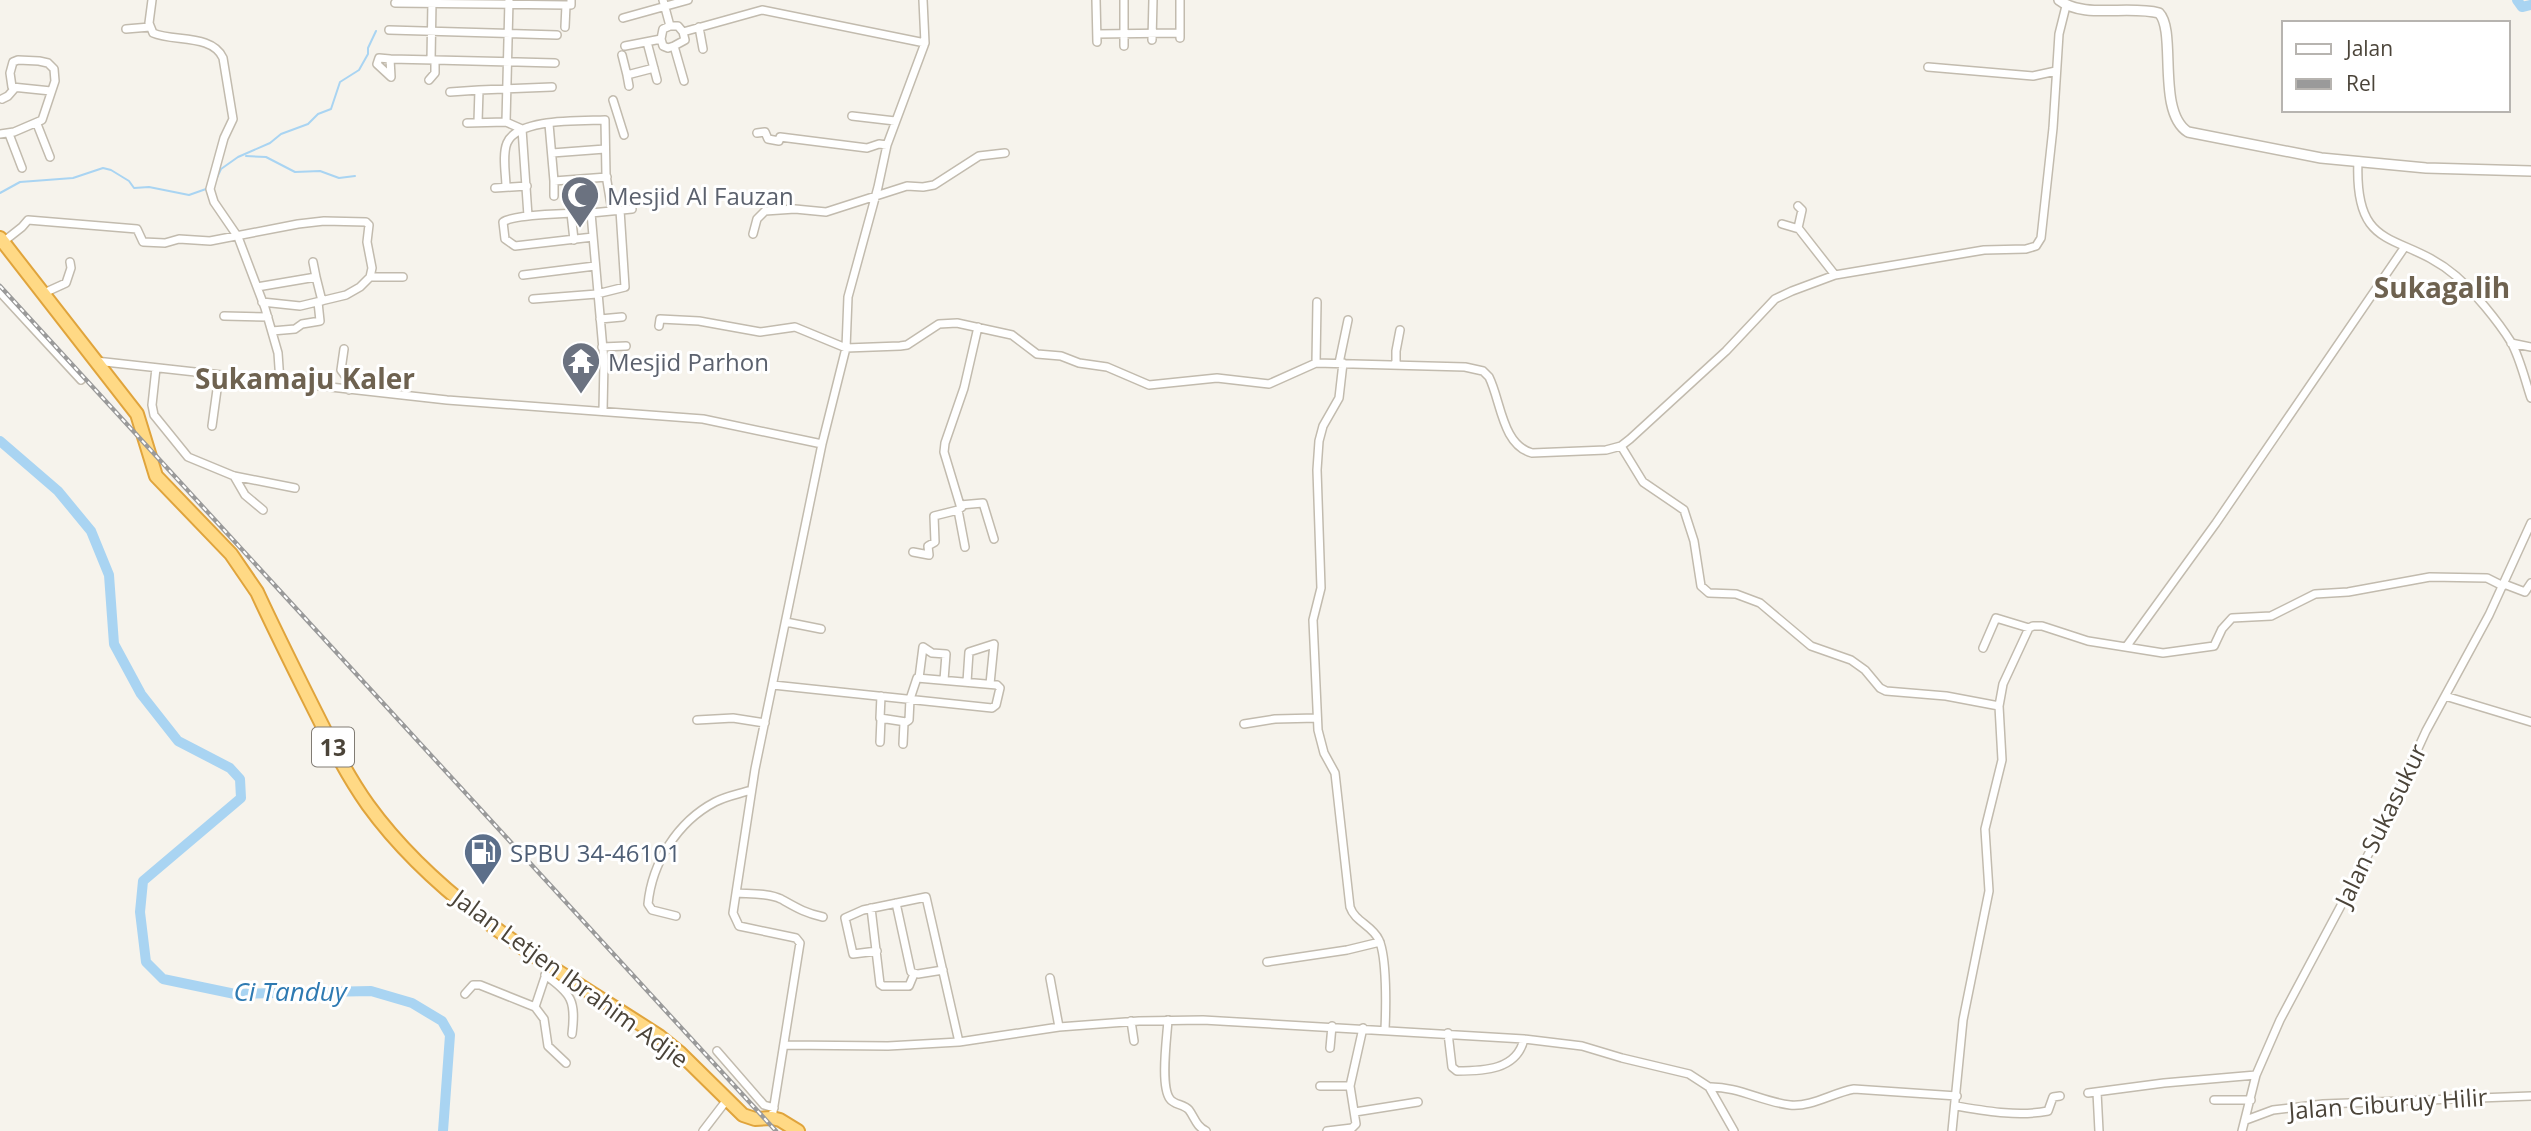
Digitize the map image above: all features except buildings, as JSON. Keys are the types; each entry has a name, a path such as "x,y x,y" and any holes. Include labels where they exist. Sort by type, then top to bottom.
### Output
{"highway":[{"name":"Jalan Letjen Ibrahim Adjie","path":"3,244 137,414 156,476 231,554 249,579 337,756 369,807 398,842 432,875 547,970 659,1036 743,1115 755,1119 773,1113 798,1131"}],"street":[{"path":"152,0 150,27 158,35 211,46 220,52 223,58 233,119 224,138 210,186 214,202 238,237 268,317 278,353 280,382"},
{"path":"624,18 664,3 688,0"},
{"path":"773,1113 800,943 796,937 739,926 733,913 751,790 822,444 846,348 848,297 887,145 925,43 923,0"},
{"path":"1096,0 1097,38 1124,34 1180,35 1180,0"},
{"path":"1124,0 1124,46"},
{"path":"1152,36 1153,0"},
{"path":"429,80 435,73 431,32 432,2"},
{"path":"506,122 509,2"},
{"path":"395,3 568,3 565,27"},
{"path":"664,3 670,26"},
{"path":"660,323 699,321 760,332 794,327 846,348 907,345 930,329 948,322 1012,335 1037,354 1061,356 1079,363 1107,367 1149,385 1217,378 1269,384 1316,363 1452,365 1483,371 1494,386 1507,430 1525,452 1606,450 1620,446 1726,351 1775,299 1835,275 1984,250 2026,249 2036,246 2041,238 2053,128 2062,3 2081,10 2134,9 2160,13 2167,25 2167,73 2171,96 2178,122 2188,132 2321,158 2426,168 2531,171"},
{"path":"683,32 750,12 768,11 925,43"},
{"path":"678,26 683,32 685,40 668,48 663,46 663,29 678,26"},
{"path":"126,29 150,27"},
{"path":"699,27 703,49"},
{"path":"389,30 557,35"},
{"path":"625,46 661,39"},
{"path":"647,42 657,80"},
{"path":"674,46 684,81"},
{"path":"622,55 629,86"},
{"path":"390,59 555,63"},
{"path":"22,168 4,134 37,124 44,115 56,77 54,69 48,63 18,60 13,62 10,83 15,88 51,91"},
{"path":"1928,67 2033,76 2056,71"},
{"path":"626,75 653,68"},
{"path":"450,92 552,87"},
{"path":"2,99 15,88"},
{"path":"478,122 479,90"},
{"path":"613,100 624,135"},
{"path":"852,116 895,121"},
{"path":"506,187 505,148 511,137 522,129 619,118"},
{"path":"533,299 597,294 626,286 616,210 607,177 604,120"},
{"path":"467,123 506,122 522,129"},
{"path":"37,124 50,157"},
{"path":"549,124 554,196"},
{"path":"522,129 528,216"},
{"path":"757,133 765,132 768,139 779,141 781,137 867,148 879,144 887,145"},
{"path":"552,153 605,149"},
{"path":"753,234 758,215 765,211 796,209 824,213 907,186 934,185 979,156 1005,153"},
{"path":"2358,161 2357,189 2365,218 2383,235 2404,248 2433,258 2475,295 2511,343 2531,398"},
{"path":"554,181 607,177"},
{"path":"495,188 527,186"},
{"path":"1798,206 1802,210 1798,228"},
{"path":"593,237 511,245 505,239 504,220 632,209"},
{"path":"591,212 604,361 603,411"},
{"path":"570,213 573,240"},
{"path":"3,244 28,220 138,229 143,242 165,243 179,239 209,241 238,237 324,221 366,222 369,228 367,242 372,268 370,277 352,293 294,306 262,302"},
{"path":"1782,224 1798,228 1835,275"},
{"path":"2126,647 2216,523 2404,248"},
{"path":"44,293 65,283 69,277 71,262"},
{"path":"272,331 295,330 302,324 324,322 313,262"},
{"path":"523,275 595,266"},
{"path":"257,287 316,277"},
{"path":"370,277 403,277"},
{"path":"0,292 81,380"},
{"path":"1316,363 1317,302"},
{"path":"224,316 268,317"},
{"path":"600,319 622,317"},
{"path":"1348,320 1339,398 1324,426 1318,460 1321,588 1313,620 1317,719 1322,747 1335,773 1350,907 1353,915 1370,927 1380,942 1383,957 1385,1029"},
{"path":"965,547 960,508 944,448 964,388 978,327"},
{"path":"1396,364 1400,330"},
{"path":"2511,343 2531,347"},
{"path":"602,347 626,346"},
{"path":"344,349 341,370 349,382 349,390"},
{"path":"96,361 349,390 703,419 822,444"},
{"path":"156,368 152,405 156,419 188,457 234,477 295,488"},
{"path":"212,426 219,375"},
{"path":"1620,446 1643,482 1684,510 1689,521 1703,590 1709,593 1736,594 1760,603 1811,646 1851,660 1886,691 1945,695 1999,706"},
{"path":"234,477 245,495 263,510"},
{"path":"913,552 929,555 928,545 935,542 934,516 983,503 994,539"},
{"name":"Jalan Sukasukur","path":"2242,1131 2256,1075 2280,1020 2377,838 2531,523"},
{"path":"1983,648 1996,618 2029,628 2038,626 2088,641 2169,654 2210,648 2217,643 2222,629 2232,618 2272,616 2315,594 2336,594 2446,576 2487,578 2525,592 2531,583"},
{"path":"786,622 821,629"},
{"path":"1952,1131 1964,1020 1989,891 1984,829 2002,760 1999,706 2003,684 2029,628"},
{"path":"967,681 969,652 994,644 990,684"},
{"path":"881,719 904,723 909,720 910,699 915,681 919,678 923,647 932,653 946,654 944,680"},
{"path":"773,685 992,708 996,705 1000,688 997,685 967,681 919,678"},
{"path":"880,742 881,696"},
{"path":"2445,696 2531,722"},
{"path":"697,720 733,718 765,723"},
{"path":"1244,724 1275,719 1317,719"},
{"path":"903,744 904,723"},
{"path":"676,916 652,910 648,904 657,866 668,843 713,803 751,790"},
{"path":"736,893 772,897 801,912 823,917"},
{"path":"877,951 852,954 845,918 871,908 926,897 959,1042"},
{"path":"896,903 911,972 914,974"},
{"path":"871,908 881,985 909,986 914,974"},
{"path":"1267,962 1347,950 1380,942"},
{"path":"535,1007 547,970"},
{"path":"547,970 572,999 572,1034"},
{"path":"914,974 943,971"},
{"path":"1050,978 1059,1027"},
{"path":"465,994 473,985 480,985 535,1007 544,1019 548,1046 566,1063"},
{"path":"1168,1020 1165,1077 1169,1097 1186,1107 1196,1123 1206,1131"},
{"path":"785,1045 888,1046 959,1042 1059,1027 1131,1021 1203,1020 1448,1033 1582,1046 1674,1069 1689,1074 1709,1087 1791,1105 1805,1104 1838,1092 1854,1090 1957,1096"},
{"path":"1131,1021 1134,1041"},
{"path":"1330,1048 1332,1027"},
{"path":"1327,1131 1354,1127 1356,1124 1350,1086 1363,1028"},
{"path":"1448,1033 1452,1067 1457,1071 1488,1070 1501,1065 1516,1057 1521,1051 1524,1039"},
{"path":"717,1051 773,1113"},
{"path":"2099,1131 2093,1093 2164,1083 2256,1075"},
{"path":"1320,1086 1350,1086"},
{"path":"1709,1087 1734,1131"},
{"path":"1956,1106 1999,1113 2041,1113 2048,1111 2053,1097 2060,1096"},
{"name":"Jalan Ciburuy Hilir","path":"2246,1120 2273,1110 2323,1104 2531,1096"},
{"path":"2214,1100 2251,1100"},
{"path":"703,1131 726,1101"},
{"path":"1355,1112 1419,1102"}],"waterway":[{"path":"2517,0 2522,7 2531,5"},
{"path":"214,184 221,169 238,157 270,143 281,134 308,124 318,114 331,109 340,82 359,70 376,31"},
{"path":"246,156 266,157 295,172 320,171 339,178 355,176"},
{"path":"0,193 20,182 73,178 103,168 129,181 134,188 149,187 189,195 206,189"},
{"name":"Ci Tanduy","path":"0,441 58,491 91,531 109,575 114,644 141,694 178,741 230,768 240,779 241,798 143,881 140,912 146,962 163,979 235,994 371,991 412,1003 442,1021 450,1035 443,1131"}],"railway":[{"path":"0,286 776,1131"}],"place":[{"name":"Mesjid Al Fauzan","path":"580,229"},
{"name":"Mesjid Parhon","path":"581,395"},
{"name":"SPBU 34-46101","path":"483,886"}],"district":[{"name":"Sukagalih","path":"2442,287"},
{"name":"Sukamaju Kaler","path":"305,378"}]}
